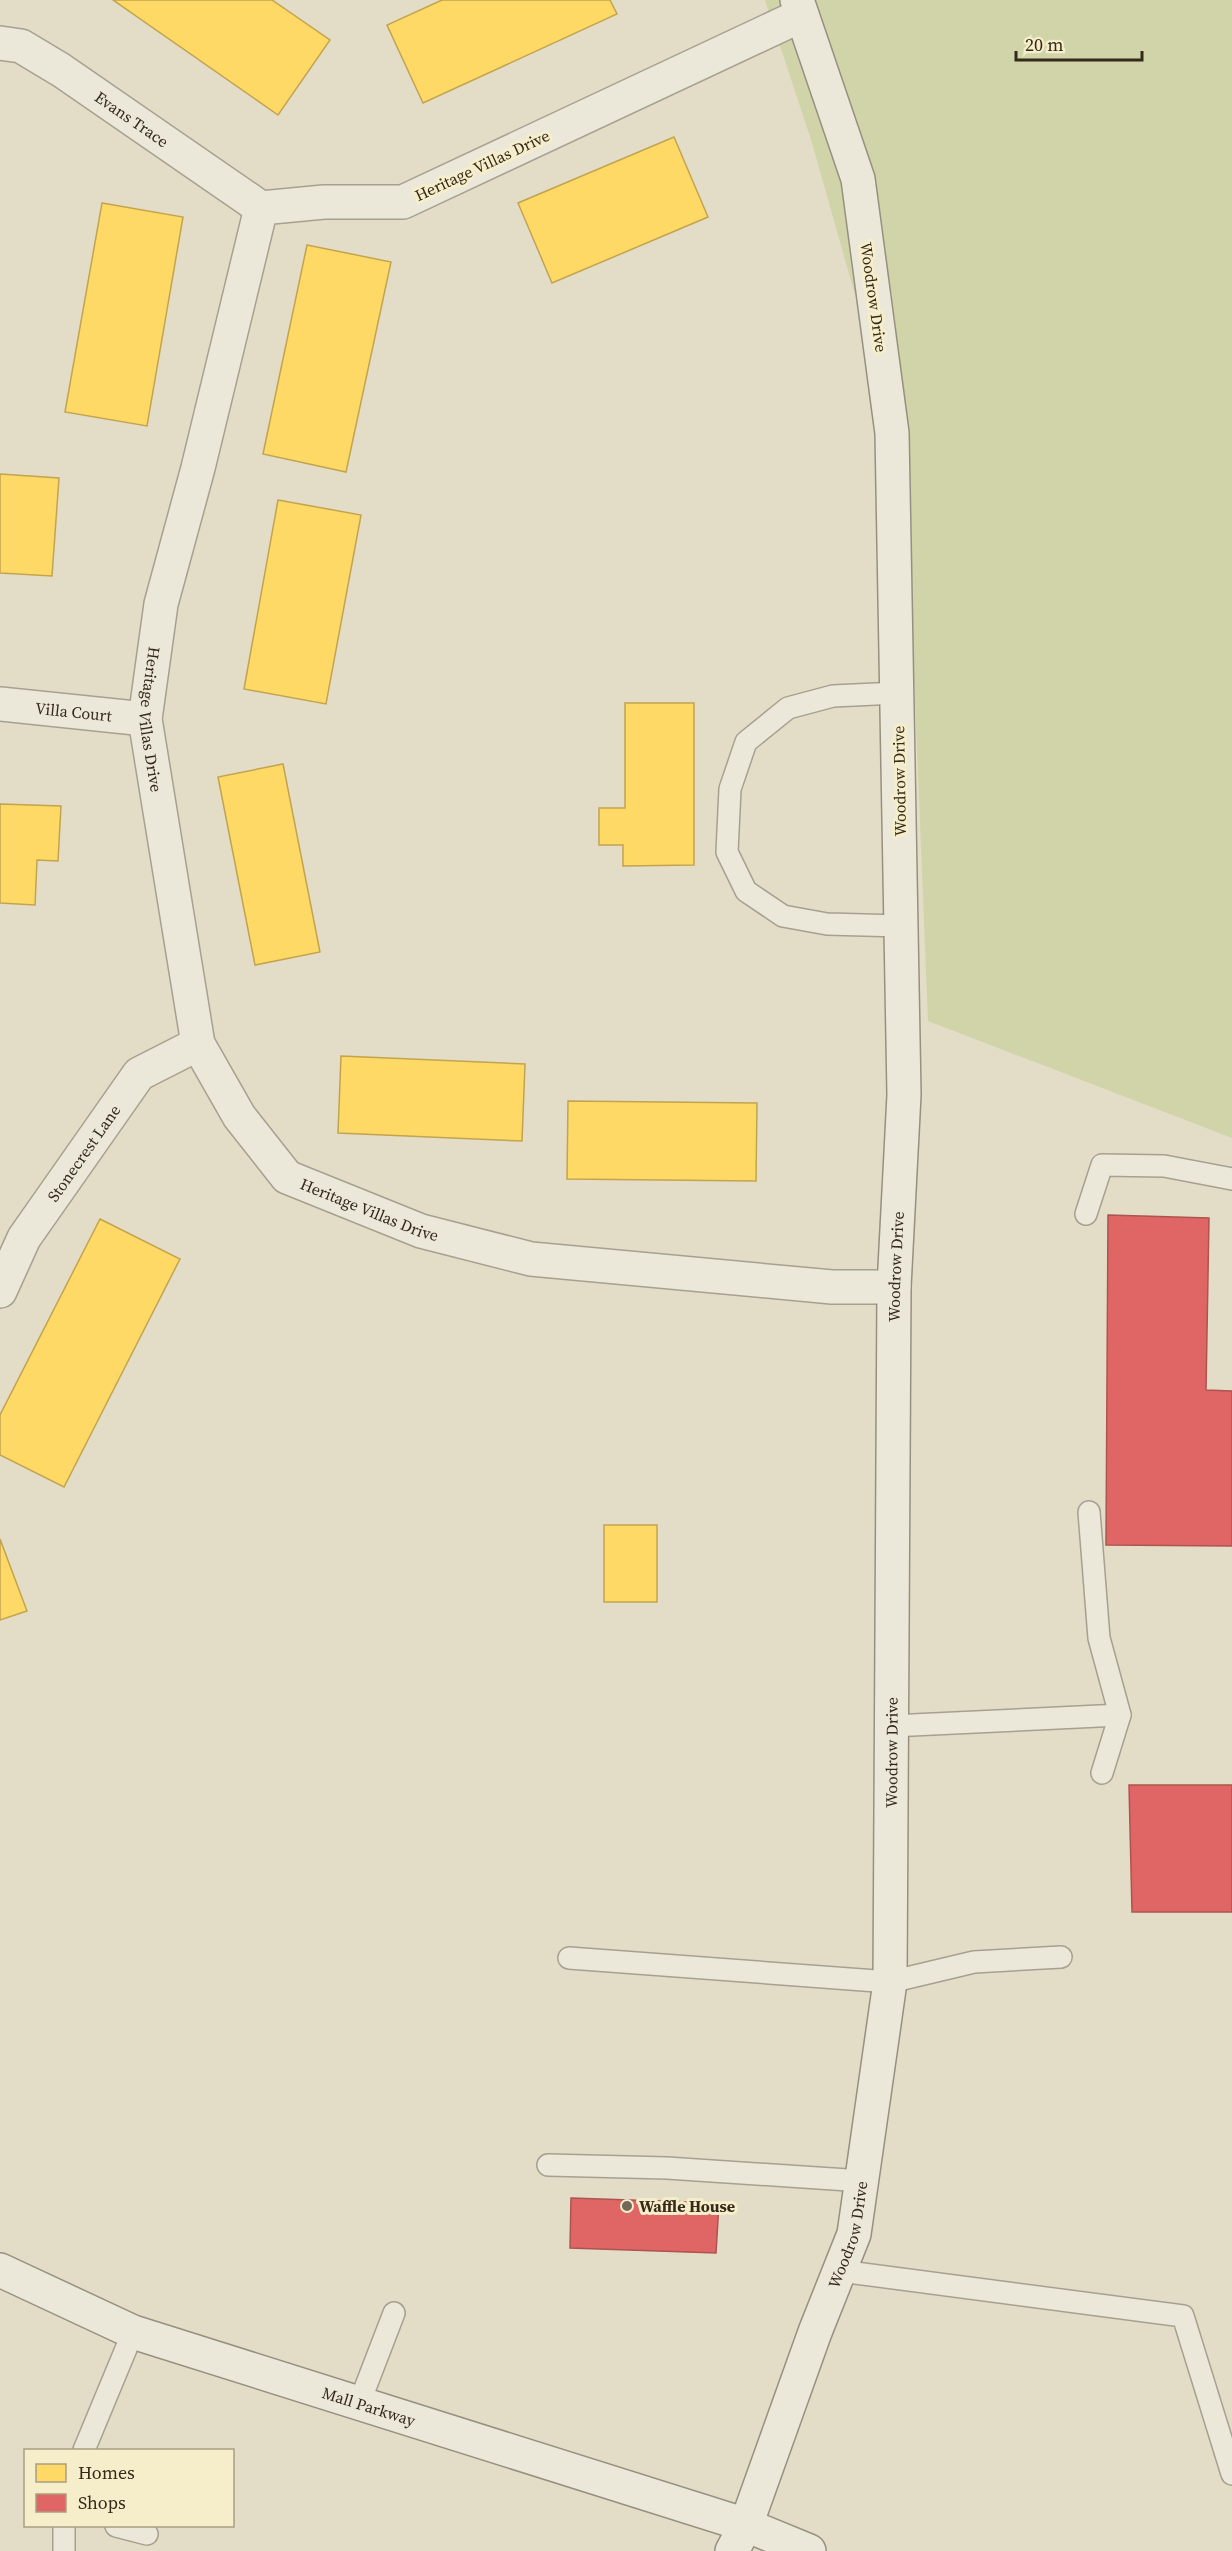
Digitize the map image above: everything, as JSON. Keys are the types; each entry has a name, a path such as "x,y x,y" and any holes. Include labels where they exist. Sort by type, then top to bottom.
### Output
{"street":[{"name":"Heritage Villas Drive","path":"799,8 403,202 324,202 261,207 198,468 161,604 145,719 198,1044 239,1116 287,1177 421,1231 531,1259 832,1287 894,1287"},
{"name":"Woodrow Drive","path":"739,2538 815,2332 854,2234 890,1982 894,1287 904,1095 892,433 858,179 799,8"},
{"name":"Evans Trace","path":"0,43 21,45 61,70 261,207"},
{"name":"Villa Court","path":"0,704 145,719"},
{"name":"Stonecrest Lane","path":"0,1291 24,1238 139,1074 198,1044"},
{"name":"Mall Parkway","path":"0,2270 133,2332 359,2404 739,2538 809,2551"}],"lane":[{"path":"897,693 833,696 788,708 746,742 730,789 727,852 746,891 783,916 827,924 901,926"},
{"path":"1086,1214 1102,1166 1164,1166 1232,1179"},
{"path":"1089,1512 1099,1638 1120,1715 1102,1773"},
{"path":"891,1726 1120,1715"},
{"path":"569,1958 890,1982 974,1962 1061,1957"},
{"path":"548,2166 667,2168 862,2181"},
{"path":"840,2271 1183,2316 1232,2474"},
{"path":"359,2404 394,2313"},
{"path":"85,2449 133,2332"},
{"path":"64,2527 64,2551"},
{"path":"120,2527 147,2534"}],"green space":[{"path":"765,0 1232,0 1232,1138 928,1021 906,475 812,143"}],"building: Homes":[{"path":"113,0 272,0 330,40 278,115"},
{"path":"442,0 610,0 617,14 423,103 387,25"},
{"path":"674,137 708,217 552,283 518,203"},
{"path":"102,203 183,217 147,426 65,412"},
{"path":"307,245 391,262 346,472 263,454"},
{"path":"0,474 59,478 52,576 0,573"},
{"path":"278,500 361,515 326,704 244,689"},
{"path":"625,703 694,703 694,865 623,866 623,845 599,845 599,808 625,808"},
{"path":"283,764 320,952 255,965 218,777"},
{"path":"0,804 61,806 58,861 37,860 35,905 0,903"},
{"path":"341,1056 525,1064 522,1141 338,1133"},
{"path":"568,1101 757,1103 756,1181 567,1179"},
{"path":"100,1219 180,1259 64,1487 0,1455 0,1415"},
{"path":"604,1525 657,1525 657,1602 604,1602"},
{"path":"0,1539 27,1611 0,1620"}],"building: Shops":[{"path":"1108,1215 1209,1218 1206,1390 1232,1391 1232,1546 1106,1545"},
{"path":"1129,1785 1232,1785 1232,1912 1132,1912"},
{"path":"571,2198 719,2203 716,2253 570,2248"}],"place":[{"name":"Waffle House","path":"627,2206"}]}
